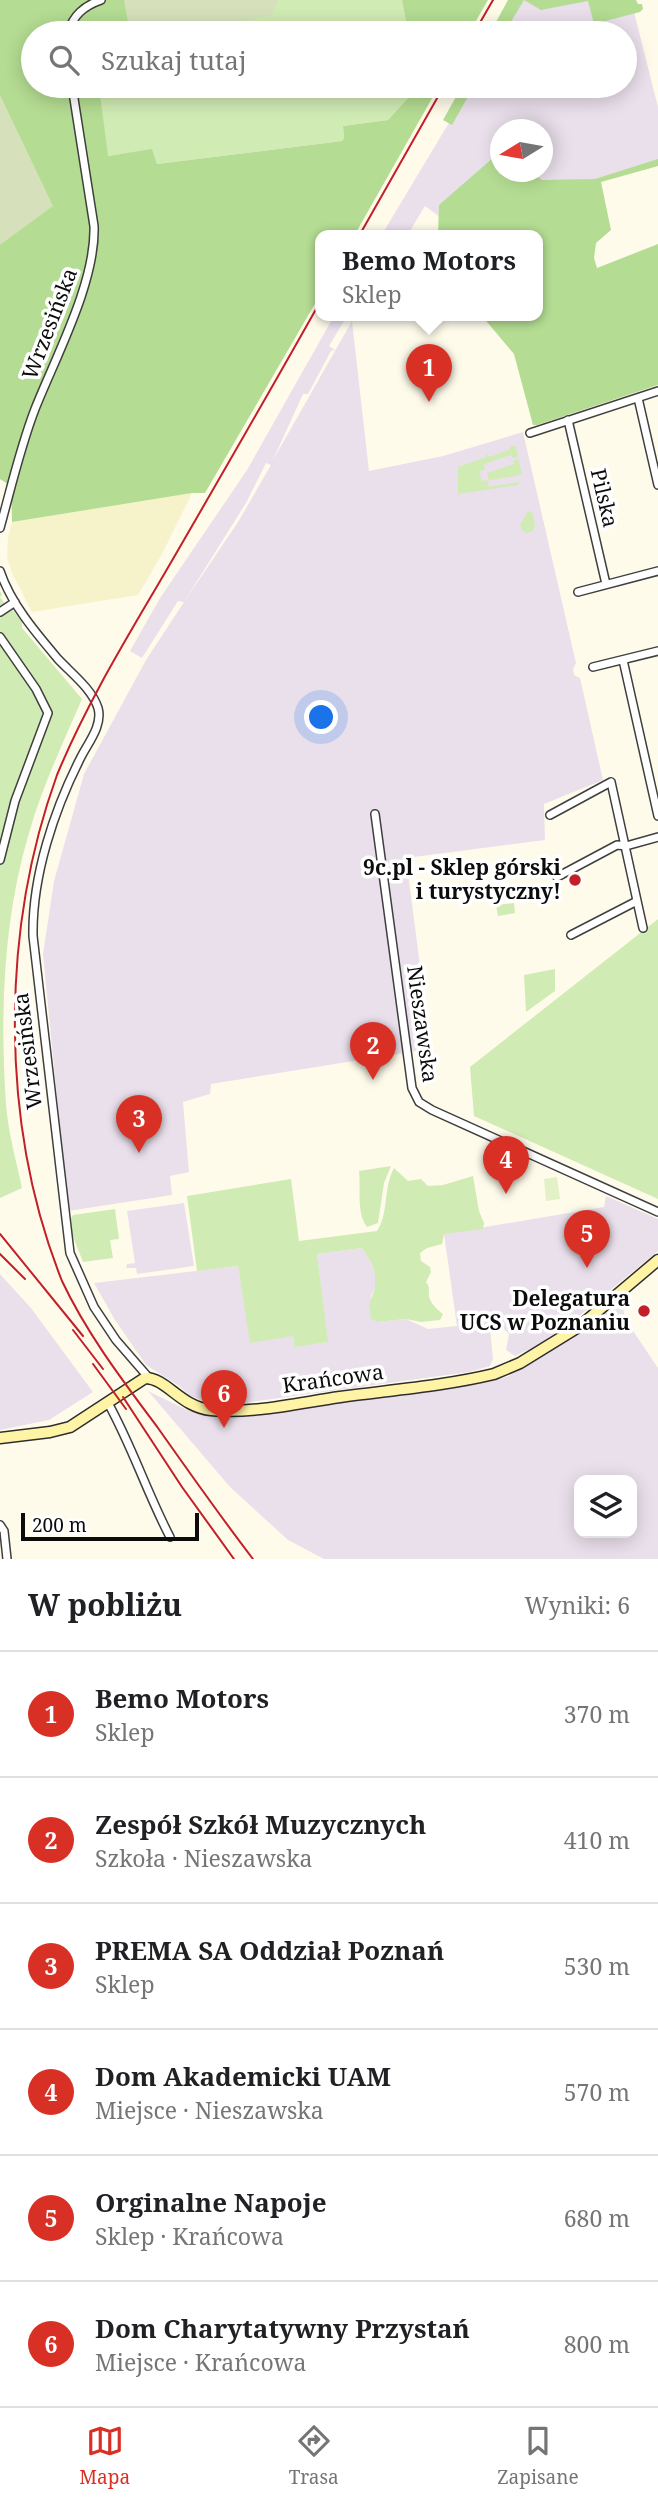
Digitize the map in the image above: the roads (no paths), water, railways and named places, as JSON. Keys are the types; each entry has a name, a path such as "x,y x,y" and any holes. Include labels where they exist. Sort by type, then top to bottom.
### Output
{"street":[{"path":"72,21 79,11 101,0"},
{"name":"Wrzesińska","path":"0,528 25,439 81,295 93,250 94,226 74,98"},
{"path":"530,433 658,391"},
{"path":"638,398 658,485"},
{"name":"Pilska","path":"568,420 606,584"},
{"name":"Wrzesińska","path":"0,571 15,602 51,650 92,697 99,711 99,722 71,778 47,845 33,921 34,950 70,1253 94,1307 116,1340 149,1378"},
{"path":"578,592 658,571"},
{"path":"0,612 15,602"},
{"path":"0,637 46,705 48,713 15,801 0,860"},
{"path":"593,667 658,651"},
{"path":"623,660 658,816"},
{"path":"550,815 611,782 643,928"},
{"name":"Nieszawska","path":"375,814 412,1088 417,1099 432,1110 658,1212"},
{"path":"557,877 617,845 626,846 658,837"},
{"path":"571,935 637,901"},
{"name":"Krańcowa","path":"149,1378 184,1402 217,1410 267,1407 489,1375 520,1363 580,1326 658,1260"},
{"path":"0,1438 61,1430 79,1422 141,1380 149,1378"},
{"path":"108,1403 127,1436 154,1507 170,1537"},
{"path":"0,1525 7,1559"}],"railway":[{"path":"481,21 493,0"},
{"path":"362,230 437,98"},
{"path":"253,1559 106,1357 62,1281 42,1221 27,1158 18,1094 15,1029 17,963 25,899 38,836 57,775 70,746 113,662 315,311"},
{"path":"0,1234 83,1336"},
{"path":"0,1254 25,1279"},
{"path":"73,1330 103,1369"},
{"path":"93,1364 126,1409"},
{"path":"123,1397 182,1487 234,1559"}],"place":[{"name":"Bemo Motors","path":"429,402"},
{"name":"9c.pl - Sklep górski i turystyczny!","path":"575,880"},
{"name":"Zespół Szkół Muzycznych","path":"373,1080"},
{"name":"PREMA SA Oddział Poznań","path":"139,1153"},
{"name":"Dom Akademicki UAM","path":"506,1194"},
{"name":"Orginalne Napoje","path":"587,1268"},
{"name":"Delegatura UCS w Poznaniu","path":"644,1311"},
{"name":"Dom Charytatywny Przystań","path":"224,1428"}]}
